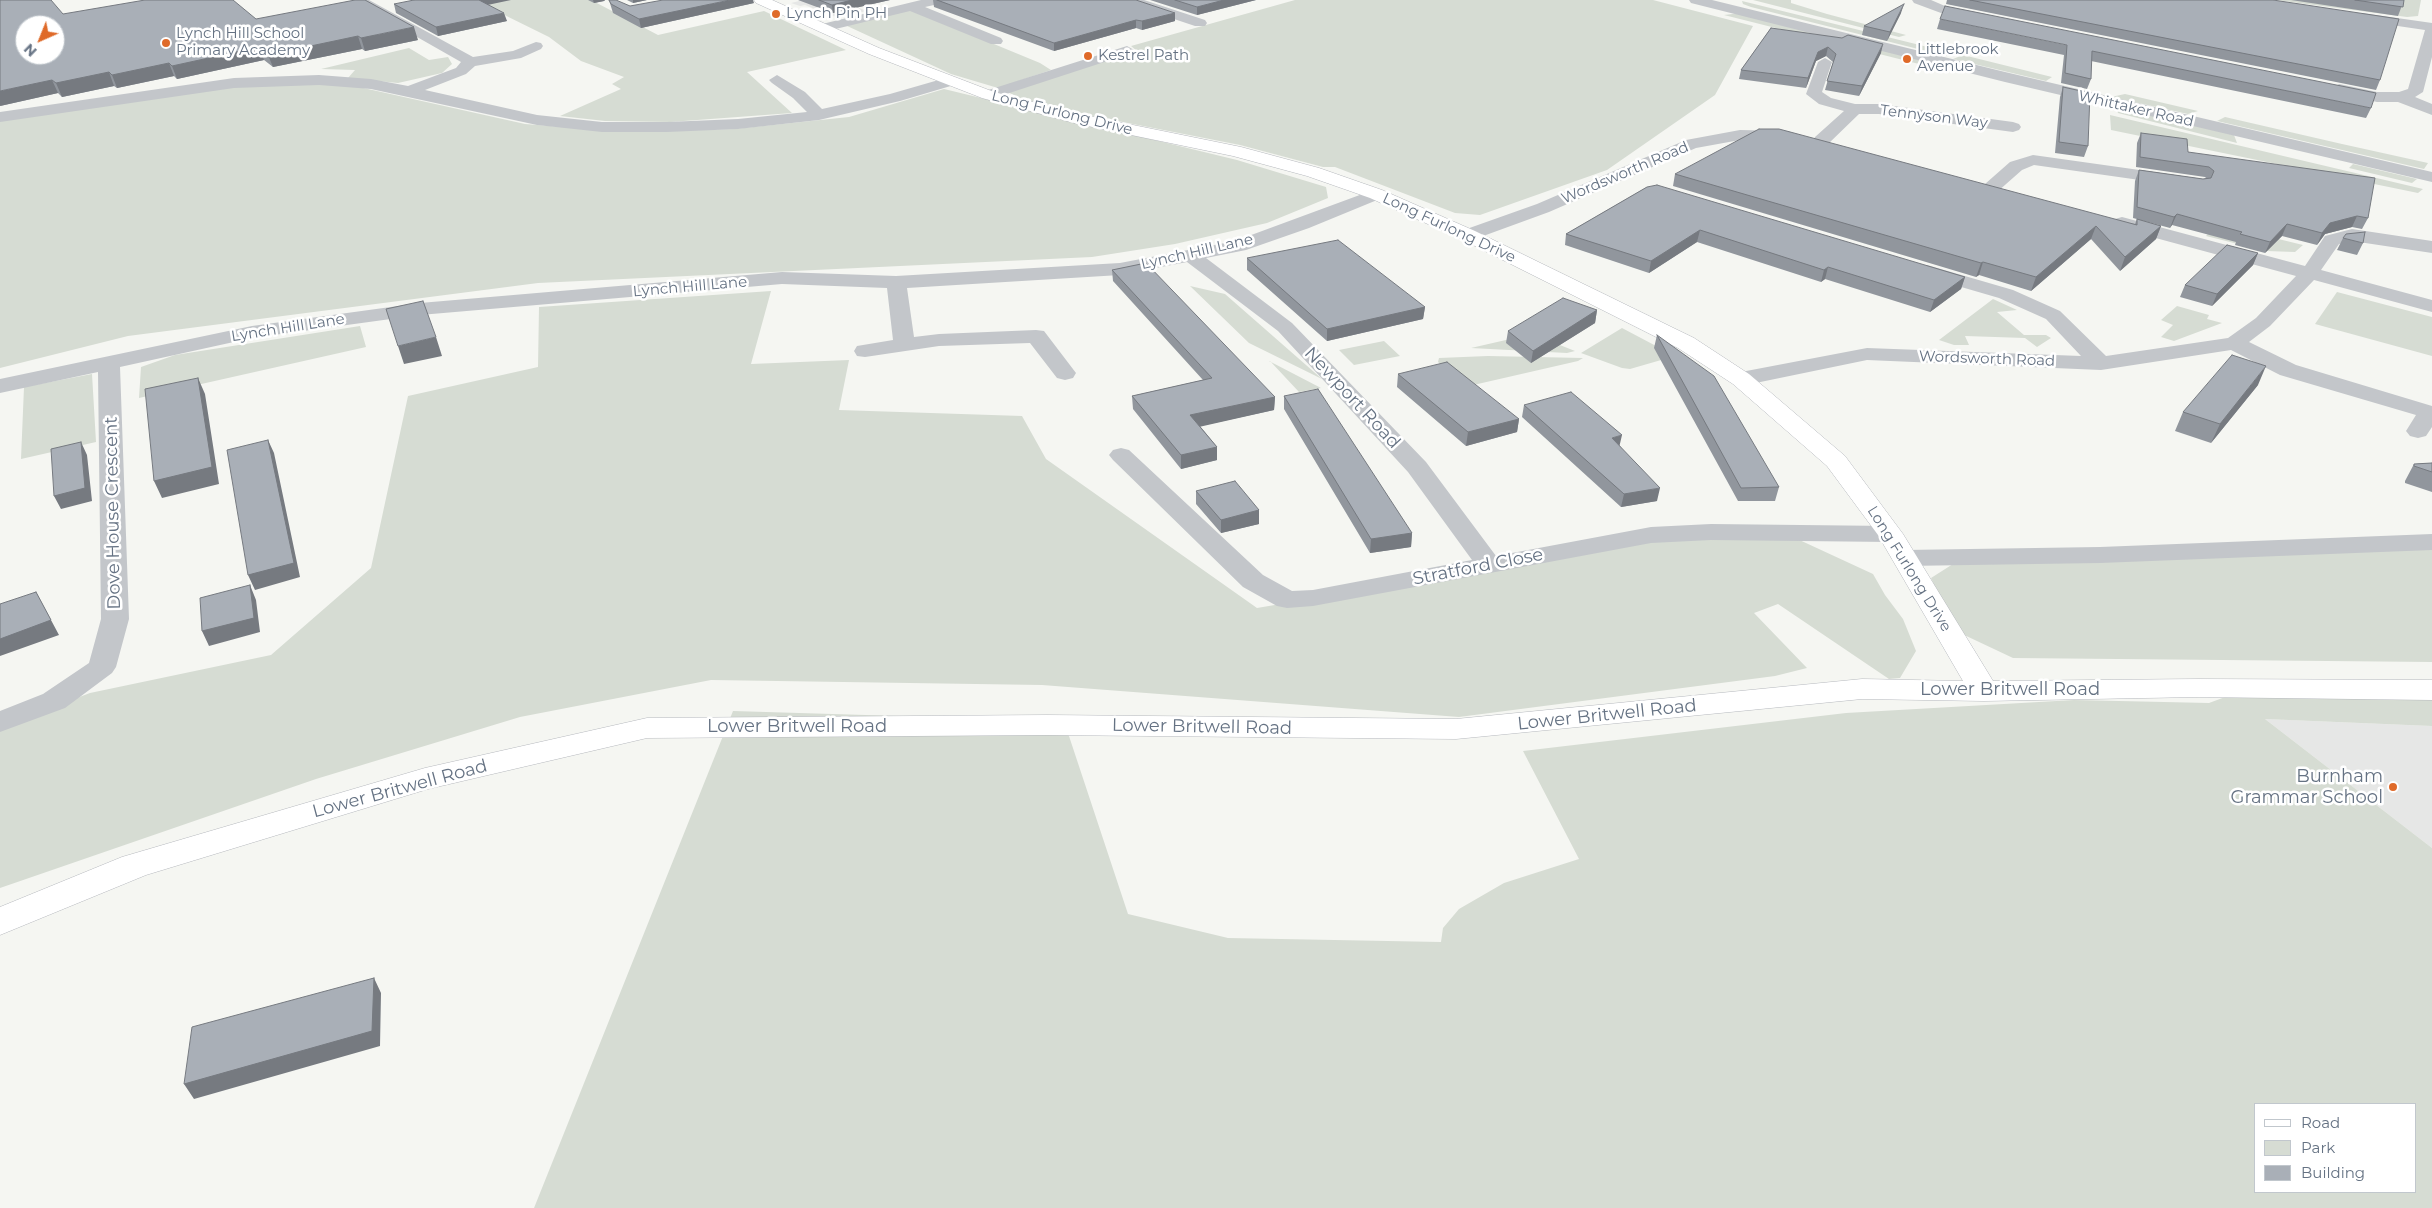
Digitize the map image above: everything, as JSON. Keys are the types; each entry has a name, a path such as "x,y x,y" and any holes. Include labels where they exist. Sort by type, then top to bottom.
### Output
{"street":[{"path":"359,0 470,62"},
{"name":"Long Furlong Drive","path":"761,0 949,82 988,95 1078,119 1235,151 1313,172 1376,194 1468,235 1686,343 1741,379 1836,461 1890,534 1984,691"},
{"path":"823,28 938,0"},
{"path":"1131,0 1200,23"},
{"path":"1919,0 1941,9 1999,20"},
{"name":"Whittaker Road","path":"1709,1 2005,77 2432,177"},
{"path":"378,11 403,5"},
{"path":"912,7 996,41"},
{"path":"2346,14 2432,27"},
{"path":"2328,87 2377,97 2400,97 2415,92 2432,31"},
{"path":"409,90 461,71 470,62 537,50"},
{"path":"988,95 1126,50"},
{"name":"Tennyson Way","path":"1825,62 1814,94 1825,101 1855,109 1879,109 2013,127"},
{"path":"0,117 234,83 319,80 371,84 409,90 465,105 538,120 602,127 668,127 738,124 819,115 894,98 949,82"},
{"path":"777,80 799,95 819,115"},
{"path":"2400,97 2432,110"},
{"name":"Tennyson Way","path":"1821,141 1855,109"},
{"name":"Wordsworth Road","path":"1468,235 1543,208 1617,178 1692,144 1740,135 1779,134 1821,141 1840,147"},
{"path":"1992,188 2016,166 2033,160 2189,182"},
{"path":"1617,178 1645,186"},
{"path":"1972,183 2011,193"},
{"name":"Lynch Hill Lane","path":"0,386 252,332 420,309 782,278 896,282 994,278 1120,269 1192,256 1248,242 1302,224 1376,194"},
{"path":"2107,219 2432,306"},
{"name":"Wordsworth Road","path":"1741,379 1867,354 2101,364 2234,343 2263,322 2309,274 2332,240 2352,235 2432,247"},
{"name":"Newport Road","path":"1192,256 1285,327 1369,414 1417,467 1488,564"},
{"path":"1911,266 2006,294 2053,316 2101,364"},
{"path":"896,282 904,345"},
{"path":"866,351 938,340 1036,336 1065,373"},
{"path":"2234,343 2288,370 2429,412 2418,431"},
{"name":"Dove House Crescent","path":"0,722 54,701 102,667 115,619 109,362"},
{"name":"Stratford Close","path":"1121,455 1253,581 1288,600 1313,598 1651,535 1711,532 1890,534"},
{"path":"1905,558 2110,555 2432,542"},
{"name":"Lower Britwell Road","path":"0,922 134,866 416,782 647,728 1057,725 1456,729 1862,689 1984,691 2198,688 2432,690"}],"shaded area":[{"path":"803,0 843,2 867,11 840,17 832,16 805,5 800,6 791,3"},
{"name":"Burnham Grammar School","path":"2265,719 2432,726 2432,848"}],"green space":[{"path":"474,0 591,0 658,35 764,11 846,50 747,72 792,113 670,122 605,121 560,116 621,89 612,84 624,77 581,61 549,37"},
{"path":"1295,0 1653,0 1753,26 1715,95 1607,170 1480,215 1455,213 1335,167 1323,167 1240,145 1087,115 1019,98 1006,91 1137,51 1131,46"},
{"path":"1753,0 1791,0 1791,3 1827,14 1906,35 1899,37"},
{"path":"2276,0 2421,0 2418,16 2407,17"},
{"path":"1742,1 1952,53 1946,56 1751,7 1743,4"},
{"path":"909,9 1040,63 1051,70 998,88 951,74 845,25"},
{"path":"1741,13 1934,63 1927,66 1724,15"},
{"path":"409,48 429,60 448,57 452,64 442,73 398,83 348,78 355,70 321,69"},
{"path":"1963,55 2052,77 2046,81 1953,59"},
{"path":"341,83 525,124 626,132 734,129 849,117 944,89 1237,160 1326,187 1328,198 1267,223 1175,244 1092,257 538,283 128,336 0,368 0,120 248,85"},
{"path":"2125,94 2198,111 2188,114 2111,97"},
{"path":"2116,107 2234,135 2237,143 2118,113"},
{"path":"2110,115 2423,189 2418,193 2111,130"},
{"path":"2225,117 2428,163 2424,169 2217,121"},
{"path":"2353,164 2417,179 2412,183 2349,168"},
{"path":"2217,224 2303,245 2295,252 2266,251 2206,236"},
{"path":"1190,286 1225,294 1322,379 1249,343"},
{"path":"771,291 751,364 849,360 839,410 1022,416 1046,459 1257,608 1664,539 1793,537 1873,574 1885,595 1903,619 1916,651 1900,678 1889,679 1778,604 1754,613 1807,668 1775,676 1459,717 1042,685 711,680 520,717 316,779 0,888 0,727 90,693 271,655 371,568 408,396 538,367 539,307"},
{"path":"2337,292 2432,317 2432,356 2315,324"},
{"path":"1993,299 2017,310 1997,312 2024,335 2046,335 2051,338 2037,347 2025,338 1965,336 1969,345 1954,345 1939,340"},
{"path":"2177,306 2209,315 2207,319 2222,323 2174,341 2161,337 2173,325 2161,320"},
{"path":"360,326 366,347 139,398 141,367 175,355"},
{"path":"1622,328 1675,356 1630,369 1622,368 1581,353"},
{"path":"1532,334 1575,351 1567,353 1471,348"},
{"path":"1384,341 1400,356 1354,365 1339,350"},
{"path":"1488,356 1583,358 1578,361 1469,386 1438,362 1439,358"},
{"path":"1271,362 1321,388 1299,392"},
{"path":"92,374 96,442 21,459 24,387"},
{"path":"2432,546 2432,662 2013,658 1960,633 1931,578 1953,564"},
{"path":"2236,693 2432,695 2432,726 2265,719 2432,848 2432,1208 534,1208 733,711 1064,721 1128,914 1228,938 1441,942 1443,928 1459,909 1504,883 1579,859 1523,751 1846,713 2074,700 2209,703"}],"building":[{"name":"Lynch Hill School Primary Academy","path":"0,0 51,0 63,14 145,0 233,0 256,19 355,0 365,0 414,27 361,38 358,36 268,55 259,47 172,66 169,63 112,75 109,72 56,83 52,80 0,91"},
{"path":"414,0 479,0 504,13 436,27 394,4"},
{"path":"609,0 616,0 630,6 663,0 730,0 639,19 611,4"},
{"path":"819,0 852,0 832,5"},
{"path":"937,0 1136,0 1175,13 1142,21 1136,20 1054,43"},
{"path":"1175,0 1224,0 1197,7"},
{"path":"1970,0 2273,0 2399,19 2380,80"},
{"path":"2355,0 2404,0 2403,7"},
{"path":"1904,4 1890,32 1864,26"},
{"path":"1945,6 2376,93 2371,108 2092,51 2091,79 2065,73 2067,45 1940,19"},
{"path":"1771,28 1842,38 1848,35 1883,44 1862,86 1827,81 1836,54 1828,47 1818,52 1808,78 1741,70"},
{"path":"2063,87 2090,93 2088,146 2059,142"},
{"path":"1759,129 1779,129 2137,225 2137,219 2161,226 2125,257 2096,226 2036,277 1981,263 1675,174"},
{"path":"2141,133 2187,139 2188,152 2375,178 2368,218 2357,216 2330,223 2322,233 2287,224 2270,242 2240,234 2242,232 2177,214 2174,217 2137,207 2139,170 2203,179 2211,178 2214,171 2209,167 2140,157"},
{"path":"1657,185 1965,277 1934,300 1828,267 1824,270 1700,230 1651,261 1566,234 1647,187"},
{"path":"2365,232 2363,243 2343,238 2346,234"},
{"path":"1338,240 1425,307 1327,329 1247,258"},
{"path":"2227,245 2258,253 2217,294 2185,285"},
{"path":"1146,263 1275,397 1190,415 1217,447 1181,455 1132,396 1212,378 1112,270"},
{"path":"1563,298 1597,310 1533,351 1508,331"},
{"path":"423,301 436,337 398,346 386,309"},
{"path":"1657,335 1714,376 1779,487 1741,488"},
{"path":"2232,355 2266,366 2220,424 2183,412"},
{"path":"1447,362 1519,419 1468,432 1398,374"},
{"path":"198,378 212,467 154,481 145,389"},
{"path":"1318,389 1412,533 1371,539 1284,396"},
{"path":"1571,392 1622,435 1612,438 1660,488 1624,494 1524,405"},
{"path":"268,440 294,563 248,575 227,450"},
{"path":"81,442 85,488 54,496 51,449"},
{"path":"2432,463 2432,472 2414,466 2414,464"},
{"path":"1235,481 1259,510 1221,520 1196,491"},
{"path":"250,585 254,618 202,631 200,598"},
{"path":"36,592 51,620 0,639 0,604"},
{"path":"374,978 372,1031 184,1084 192,1027"}],"place":[{"name":"Lynch Pin PH","path":"776,14"},
{"name":"Lynch Hill School Primary Academy","path":"166,43"},
{"name":"Kestrel Path","path":"1088,56"},
{"name":"Littlebrook Avenue","path":"1907,59"},
{"name":"Burnham Grammar School","path":"2393,787"}]}
